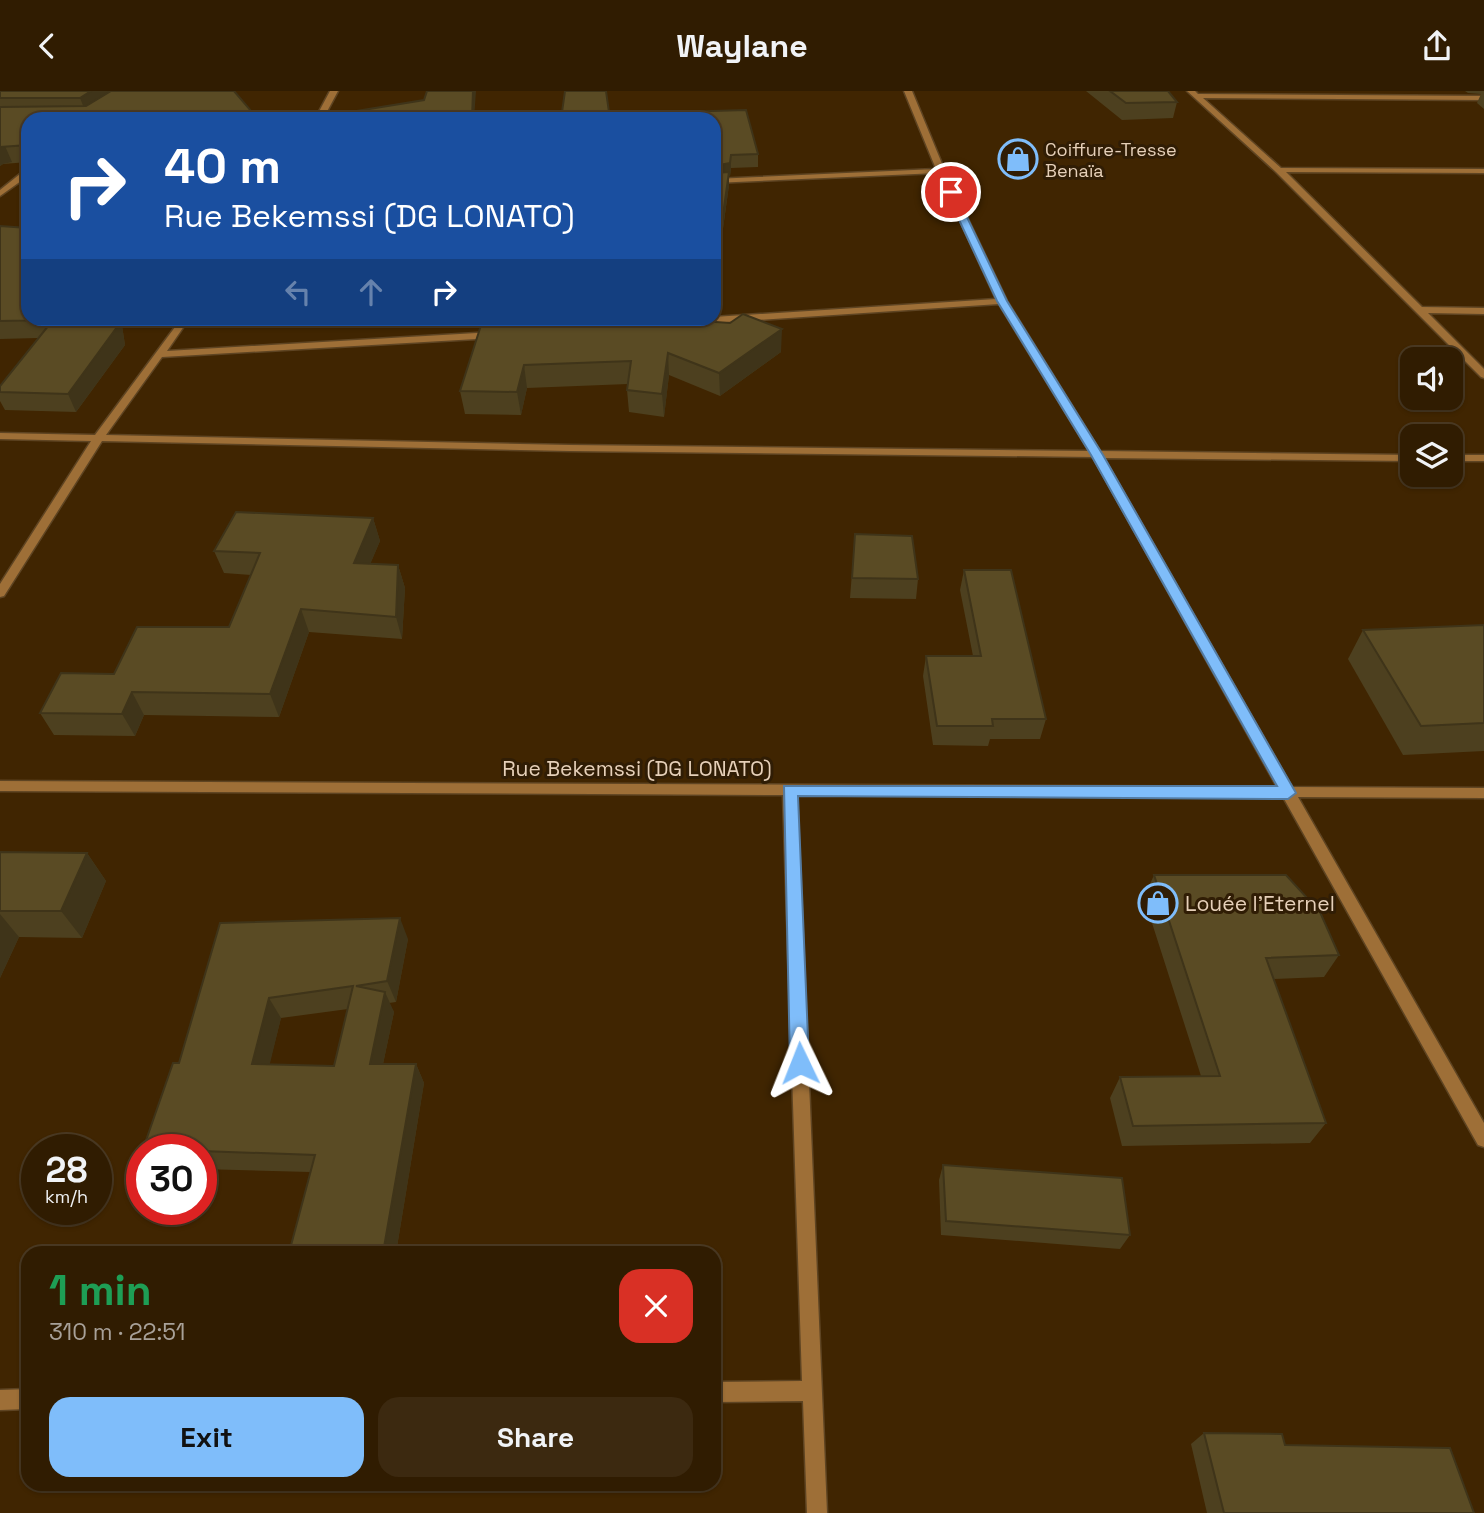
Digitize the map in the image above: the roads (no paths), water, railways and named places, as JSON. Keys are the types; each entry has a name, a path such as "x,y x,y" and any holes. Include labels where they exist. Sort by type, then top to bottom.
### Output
{"street":[{"path":"323,112 334,91"},
{"path":"908,91 940,170 1002,301 1097,455 1484,1139"},
{"path":"1195,94 1484,98"},
{"path":"1195,94 1279,170 1484,375"},
{"path":"721,181 940,170"},
{"path":"1279,170 1484,171"},
{"path":"0,194 21,178"},
{"path":"721,319 1002,301"},
{"path":"1420,310 1484,311"},
{"path":"0,593 99,437 180,326"},
{"path":"159,354 503,334"},
{"path":"0,436 570,448 1400,457"},
{"path":"1463,458 1484,458"},
{"name":"Rue Bekemssi (DG LONATO)","path":"0,786 1484,793"},
{"path":"790,790 817,1513"},
{"path":"721,1392 812,1391"},
{"path":"0,1400 21,1399"}],"place":[{"name":"Coiffure-Tresse Benaïa","path":"1018,159"},
{"name":"Louée l'Eternel","path":"1158,903"}]}
